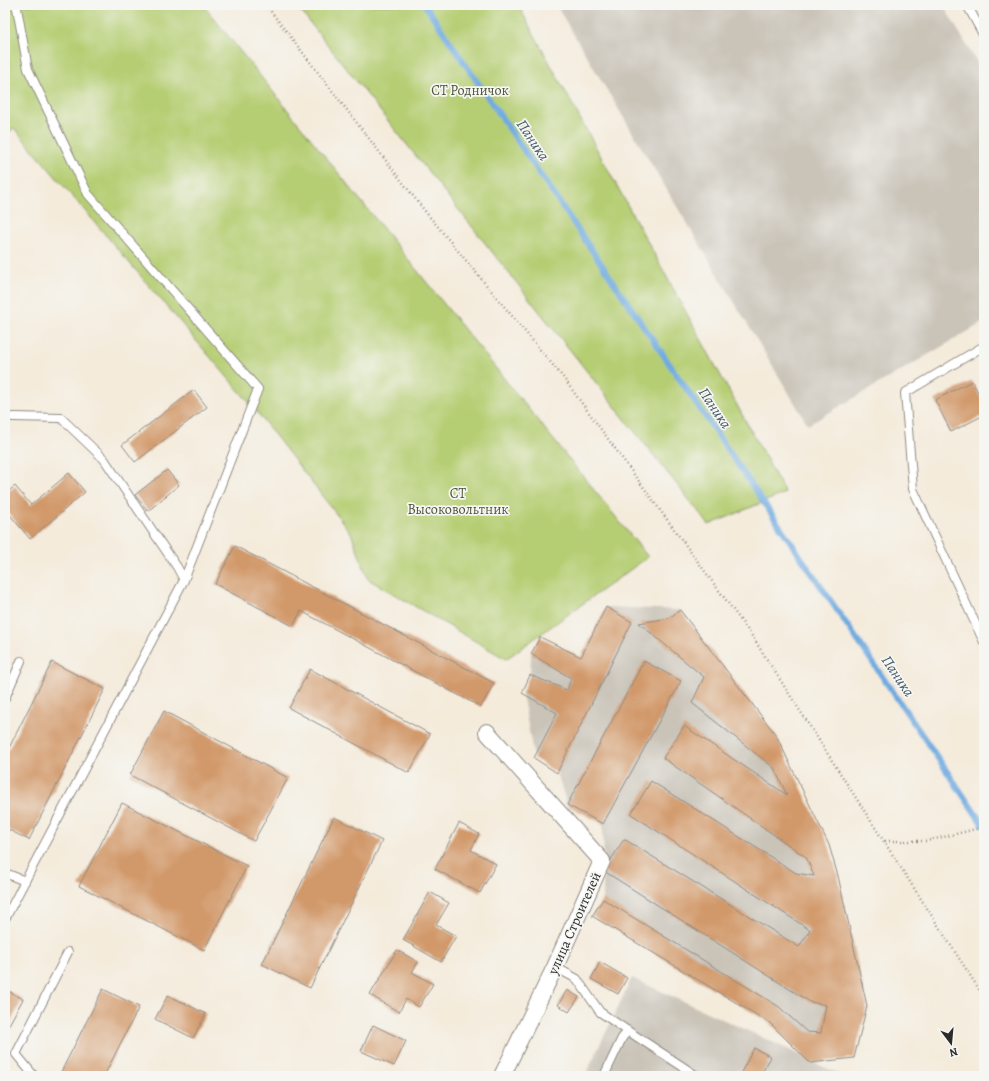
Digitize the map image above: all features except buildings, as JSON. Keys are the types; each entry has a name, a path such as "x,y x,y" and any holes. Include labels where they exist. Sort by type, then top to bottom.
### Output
{"street":[{"name":"улица Строителей","path":"487,732 602,861 555,967 502,1076"}],"lane":[{"path":"5,919 184,580 258,388 88,194 28,69 17,8 15,5"},
{"path":"966,5 984,36"},
{"path":"984,346 905,393 913,489 984,642"},
{"path":"13,417 61,418 104,459 177,567 184,580"},
{"path":"5,698 21,661"},
{"path":"5,873 25,880"},
{"path":"34,1076 16,1054 68,952"},
{"path":"555,967 577,979 600,1012 628,1032 697,1076"},
{"path":"604,1076 622,1038 628,1032"}],"path":[{"path":"266,5 424,210 562,376 750,633 984,997"},
{"path":"885,841 927,841 980,828 984,825"}],"shaded area":[{"path":"556,5 943,5 984,74 984,322 808,425"},
{"path":"606,607 680,610 776,735 838,876 867,1006 854,1058 815,1063 844,1076 585,1076 632,978 805,1057 770,1023 592,916 603,899 603,824 567,805 557,773 534,758 522,693 530,675 531,654 540,637 581,657"}],"green space":[{"name":"СТ Высоковольтник","path":"5,5 203,5 648,557 506,659 368,579 351,533 253,407 14,128 5,136"},
{"name":"СТ Родничок","path":"296,5 518,5 785,493 709,525"}],"waterway":[{"name":"Паника","path":"425,5 984,826"}]}
